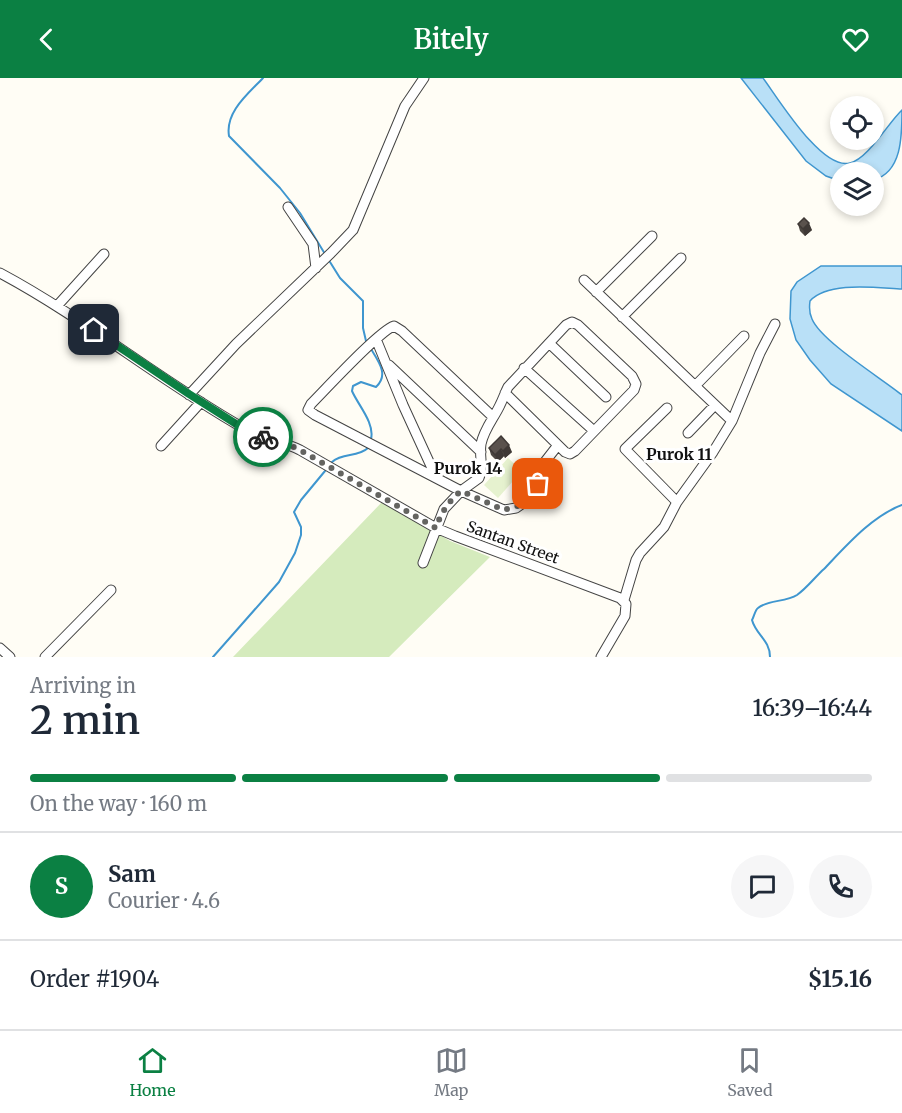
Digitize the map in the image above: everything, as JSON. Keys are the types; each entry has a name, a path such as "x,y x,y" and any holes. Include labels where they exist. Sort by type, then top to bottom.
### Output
{"street":[{"path":"189,394 236,344 353,230 405,106 424,78"},
{"path":"288,207 313,244 316,268"},
{"path":"596,292 652,236"},
{"path":"57,306 104,254"},
{"path":"622,317 681,258"},
{"name":"Santan Street","path":"0,273 57,306 201,402 259,436 300,450 436,528 624,600"},
{"path":"584,280 732,421"},
{"path":"423,563 444,509 451,499 479,478 483,465 481,452 483,436 505,393 524,368 566,325 575,323 635,380 636,384 633,390 572,453 567,453 558,445 505,393"},
{"path":"602,657 625,616 624,600 636,560 664,527 677,502 732,421 760,353 775,324"},
{"path":"493,417 397,327 388,328 376,339 310,404 308,410 461,491 504,510 516,508 526,501 538,484 540,470 558,445"},
{"path":"695,386 744,336"},
{"path":"376,339 436,477"},
{"path":"549,343 606,397"},
{"path":"385,362 481,452"},
{"path":"524,368 594,431"},
{"path":"161,446 201,402"},
{"path":"688,433 715,405"},
{"path":"667,408 625,449 677,502"},
{"path":"45,657 111,590"},
{"path":"0,648 10,657"}],"green space":[{"path":"508,458 522,471 498,498 484,485"},
{"path":"383,501 450,541 490,557 389,657 233,657"}],"water":[{"path":"741,78 763,78 814,145 839,162 830,162 830,177 806,161"},
{"path":"902,110 902,131 898,152 890,170 884,175 884,162 852,162 869,150 884,150 884,131"},
{"path":"821,266 902,266 902,289 840,288 818,295 810,301 809,308 812,319 827,338 902,395 902,431 831,384 796,340 790,319 791,291 797,282"}],"building":[{"path":"804,218 809,223 803,229 798,224"},
{"path":"501,436 509,445 495,455 489,448"}],"waterway":[{"path":"263,78 234,111 229,136 280,188 300,213 325,254"},
{"path":"330,262 340,278 363,301 363,328 366,341"},
{"path":"371,349 381,368 382,378 376,387 361,382 353,386 352,391 371,427 371,439"},
{"path":"332,462 368,448"},
{"path":"213,657 279,582 295,553 301,535 301,527 294,512 325,471"},
{"path":"770,657 768,646 756,630 752,620 757,609 762,605 797,595 860,532 880,516 902,505"}],"way so far":[{"path":"263,437 277,440 300,450 436,528 444,509 461,491 496,508 510,510 526,501 538,484"}],"district":[{"name":"Purok 11","path":"679,454"},
{"name":"Purok 14","path":"468,468"}],"route":[{"path":"94,330 244,429 263,437"}]}
